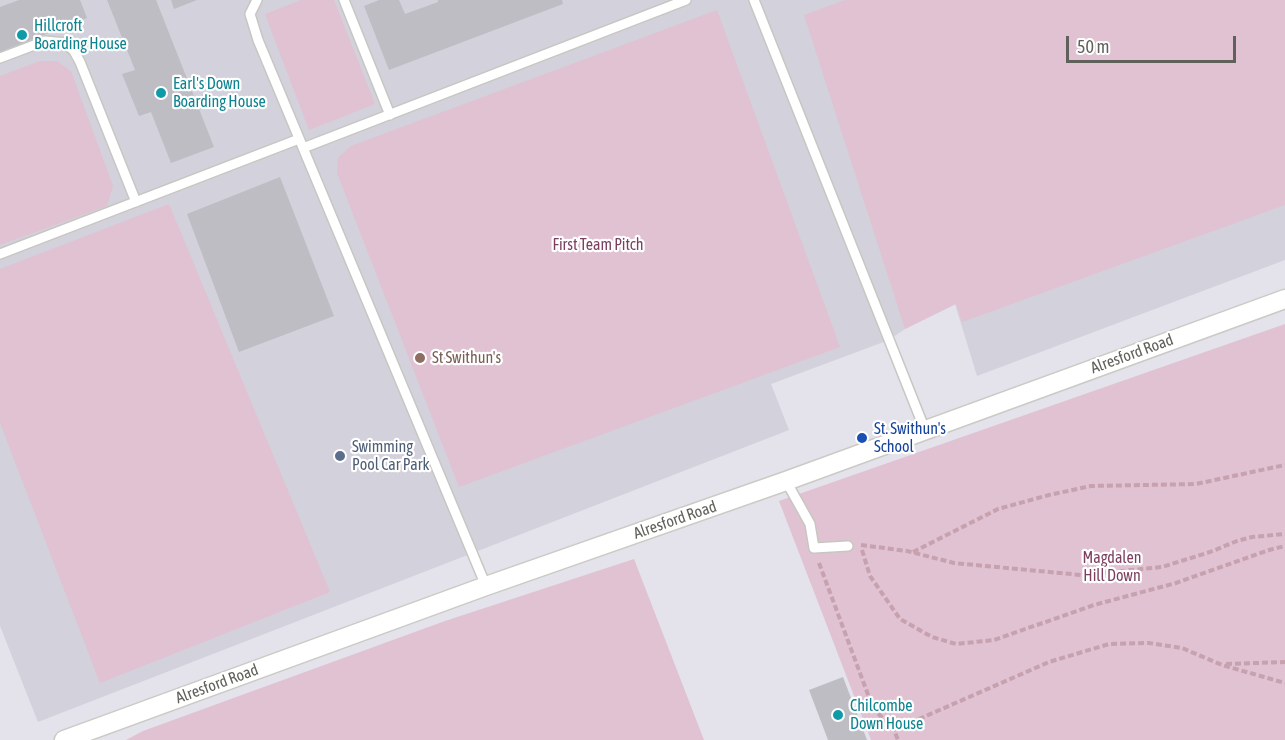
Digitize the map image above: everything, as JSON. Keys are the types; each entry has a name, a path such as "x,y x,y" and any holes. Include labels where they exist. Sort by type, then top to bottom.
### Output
{"main road":[{"name":"Alresford Road","path":"64,740 1285,299"}],"lane":[{"path":"257,0 250,14 258,40 486,586"},
{"path":"344,0 390,115"},
{"path":"303,148 686,0"},
{"path":"754,0 925,430"},
{"path":"0,58 45,41 65,43 74,51 136,202"},
{"path":"0,254 298,139"},
{"path":"786,481 810,524 814,548 848,546"}],"path":[{"path":"912,552 998,509 1049,495 1091,486 1196,484 1285,465"},
{"path":"848,546 861,545 912,552 954,563 1081,575 1162,567 1237,541 1285,534"},
{"path":"861,545 870,576 900,619 932,637 956,644 994,640 1285,546"},
{"path":"814,548 873,708 894,730 897,740"},
{"path":"894,730 1049,662 1109,644 1149,643 1182,648 1222,664 1285,683"},
{"path":"1222,664 1285,662"}],"shaded area":[{"name":"St Swithun's","path":"0,0 1285,0 1285,260 977,376 955,304 905,329 889,340 771,384 789,430 38,722 0,626"}],"green space":[{"path":"301,0 334,0 375,104 309,130 265,14"},
{"path":"845,0 1285,0 1285,205 962,322 956,304 905,329 804,15"},
{"name":"First Team Pitch","path":"717,10 840,347 459,487 337,173 338,158 351,146"},
{"path":"40,61 57,61 71,71 113,186 107,206 0,245 0,76"},
{"path":"169,204 330,592 100,683 0,423 0,269"},
{"name":"Magdalen Hill Down","path":"1285,324 1285,740 871,740 779,501"},
{"path":"634,559 704,740 126,740 143,731 445,621"}],"building":[{"name":"Hillcroft Boarding House","path":"19,0 80,0 87,18 0,52 0,7"},
{"name":"Earl's Down Boarding House","path":"107,0 156,0 214,147 171,163 151,112 139,116 122,74 135,70"},
{"path":"171,0 197,0 174,9"},
{"path":"379,0 399,0 405,14 438,2 438,0 562,0 563,4 389,70 364,6"},
{"path":"280,177 334,316 239,352 187,214"},
{"name":"Chilcombe Down House","path":"843,677 867,740 828,740 809,690"}],"place":[{"name":"Hillcroft Boarding House","path":"22,35"},
{"name":"Earl's Down Boarding House","path":"161,93"},
{"name":"St Swithun's","path":"420,358"},
{"name":"St. Swithun's School","path":"862,438"},
{"name":"Swimming Pool Car Park","path":"340,456"},
{"name":"Chilcombe Down House","path":"838,715"}]}
